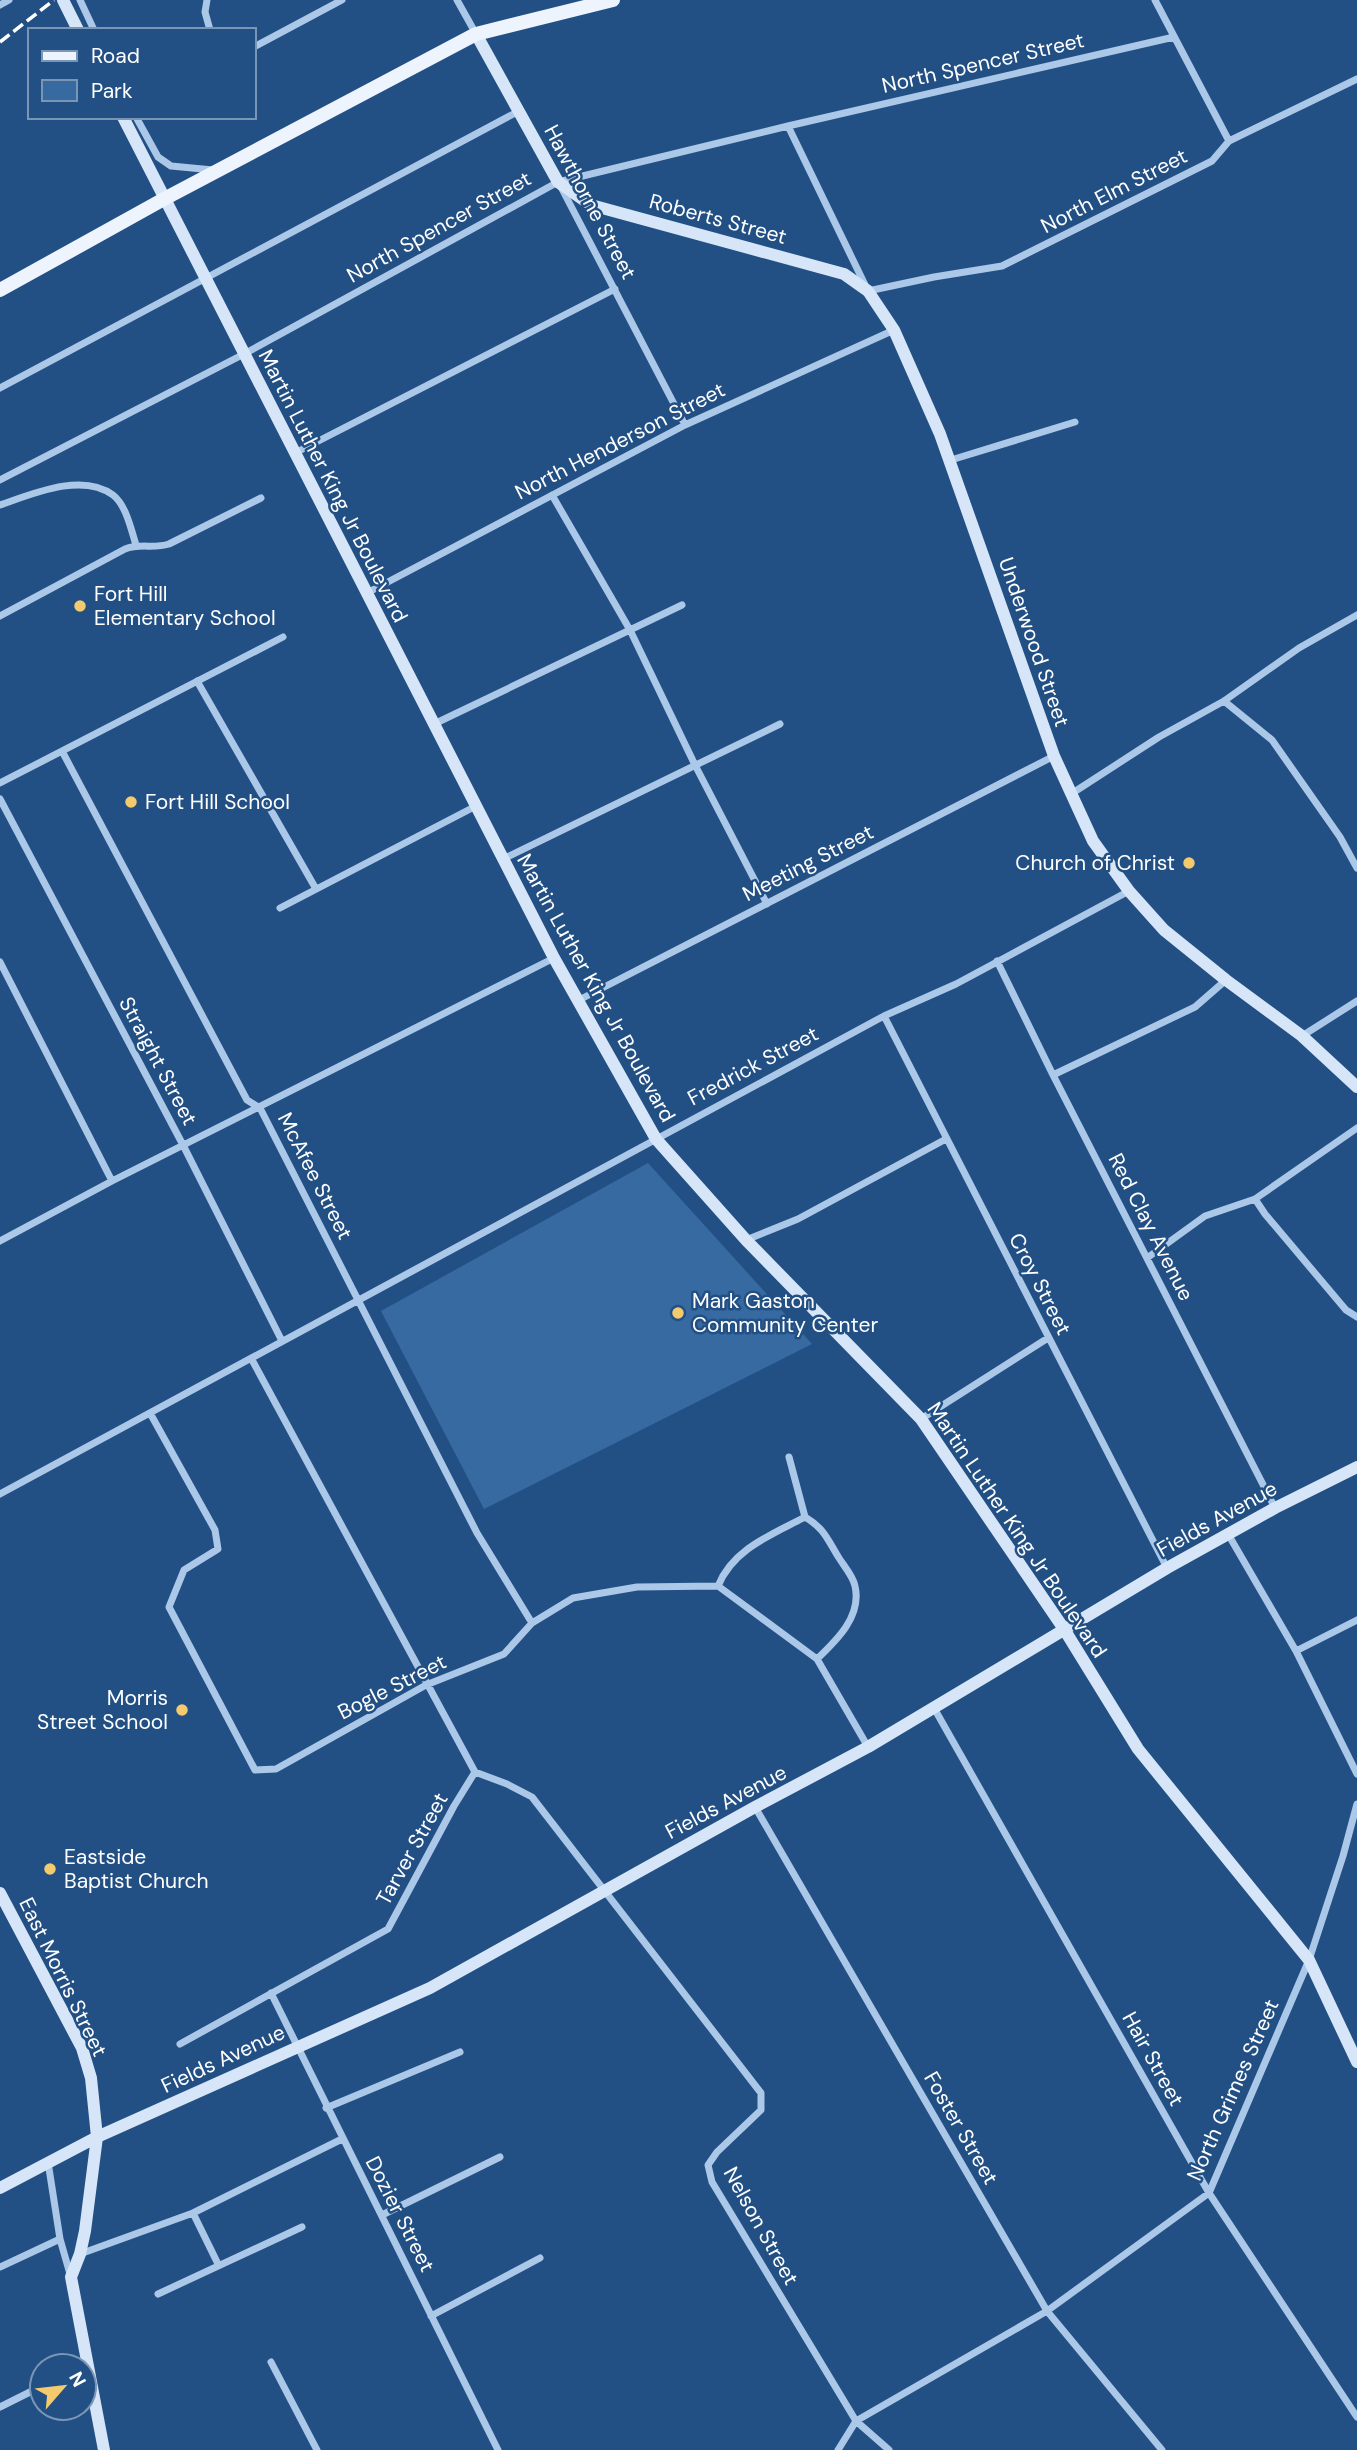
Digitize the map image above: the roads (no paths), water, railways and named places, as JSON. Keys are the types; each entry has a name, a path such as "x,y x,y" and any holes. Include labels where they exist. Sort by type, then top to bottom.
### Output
{"main road":[{"path":"0,290 164,199 476,34 613,0"}],"street":[{"path":"0,5 9,0"},
{"path":"63,0 77,28"},
{"path":"80,0 93,28"},
{"path":"207,0 205,12 209,28"},
{"path":"256,46 342,0"},
{"name":"Hawthorne Street","path":"457,0 558,181 685,425"},
{"path":"1155,0 1229,141"},
{"name":"North Spencer Street","path":"0,480 244,354 558,181 1174,37"},
{"name":"North Elm Street","path":"868,291 934,276 1002,266 1212,161 1229,141 1357,79"},
{"path":"0,388 519,111"},
{"name":"Martin Luther King Jr Boulevard","path":"124,119 554,958 656,1139 746,1240 922,1419 1064,1629 1138,1749 1309,1960 1357,2062"},
{"path":"137,119 158,157 171,166 218,171"},
{"name":"Underwood Street","path":"788,126 868,291 894,330 951,460 1054,756 1093,841 1129,891 1164,930 1302,1036 1357,1087"},
{"name":"Roberts Street","path":"558,181 591,205 845,274 868,291"},
{"path":"295,453 615,289"},
{"name":"North Henderson Street","path":"367,593 685,425 894,330"},
{"path":"951,460 1075,422"},
{"path":"0,505 58,488 99,488 114,495 121,504 136,545"},
{"path":"552,495 630,630 695,765 767,904"},
{"path":"0,616 136,545 157,548 169,544 261,498"},
{"path":"434,724 682,604"},
{"path":"1070,794 1159,737 1224,701 1299,648 1357,615"},
{"path":"0,783 284,637"},
{"path":"197,681 316,889"},
{"path":"1224,701 1272,740 1340,837 1357,868"},
{"path":"503,859 780,724"},
{"name":"McAfee Street","path":"62,751 247,1100 260,1108 477,1533 532,1623"},
{"name":"Meeting Street","path":"577,1001 1054,756"},
{"name":"Straight Street","path":"0,799 183,1145 282,1341"},
{"path":"280,908 476,806"},
{"name":"Fredrick Street","path":"0,1494 884,1016 956,984 1129,891"},
{"path":"0,1241 112,1181 554,958"},
{"name":"Red Clay Avenue","path":"998,961 1053,1075 1275,1508"},
{"path":"0,962 112,1181"},
{"path":"1053,1075 1195,1007 1226,980"},
{"path":"1302,1036 1357,1001"},
{"name":"Croy Street","path":"884,1016 1167,1569"},
{"path":"1147,1258 1205,1216 1255,1199 1357,1128"},
{"path":"746,1240 798,1219 946,1139"},
{"path":"1255,1199 1346,1310 1357,1317"},
{"path":"922,1419 1048,1338"},
{"path":"251,1358 475,1772 532,1797 604,1891"},
{"name":"Bogle Street","path":"149,1413 215,1530 218,1549 184,1570 169,1607 255,1770 275,1769 426,1685 504,1654 532,1623 573,1598 637,1587 718,1586"},
{"path":"789,1457 805,1517 819,1526 828,1538 855,1584 852,1617 838,1639 817,1659"},
{"name":"Fields Avenue","path":"0,2188 97,2137 430,1988 868,1747 1228,1534 1357,1467"},
{"path":"805,1517 752,1545 731,1563 718,1586 817,1659 868,1747"},
{"path":"1228,1534 1296,1651 1357,1774"},
{"path":"1296,1651 1357,1620"},
{"name":"Hair Street","path":"934,1708 1209,2193 1357,2417"},
{"name":"Tarver Street","path":"180,2044 388,1929 475,1772"},
{"name":"North Grimes Street","path":"856,2421 1047,2311 1209,2193 1309,1960 1357,1804"},
{"name":"Foster Street","path":"755,1807 1047,2311 1162,2450"},
{"name":"Nelson Street","path":"604,1891 761,2093 761,2110 717,2152 708,2165 712,2182 856,2421 889,2450"},
{"name":"East Morris Street","path":"0,1893 82,2048 91,2078 97,2137 80,2254 71,2277"},
{"name":"Dozier Street","path":"271,1993 498,2450"},
{"path":"326,2108 460,2052"},
{"path":"80,2254 193,2213 342,2139"},
{"path":"383,2215 500,2157"},
{"path":"48,2161 60,2239 71,2277 82,2352"},
{"path":"193,2213 218,2264"},
{"path":"158,2294 302,2227"},
{"path":"0,2267 60,2239"},
{"path":"431,2316 540,2258"},
{"path":"271,2362 317,2450"},
{"path":"0,2407 28,2393"},
{"path":"838,2450 856,2421"},
{"path":"97,2422 104,2450"}],"railway":[{"path":"0,42 54,0"}],"place":[{"name":"Fort Hill Elementary School","path":"80,606"},
{"name":"Fort Hill School","path":"131,802"},
{"name":"Church of Christ","path":"1189,863"},
{"name":"Mark Gaston Community Center","path":"678,1313"},
{"name":"Morris Street School","path":"182,1710"},
{"name":"Eastside Baptist Church","path":"50,1869"}]}
